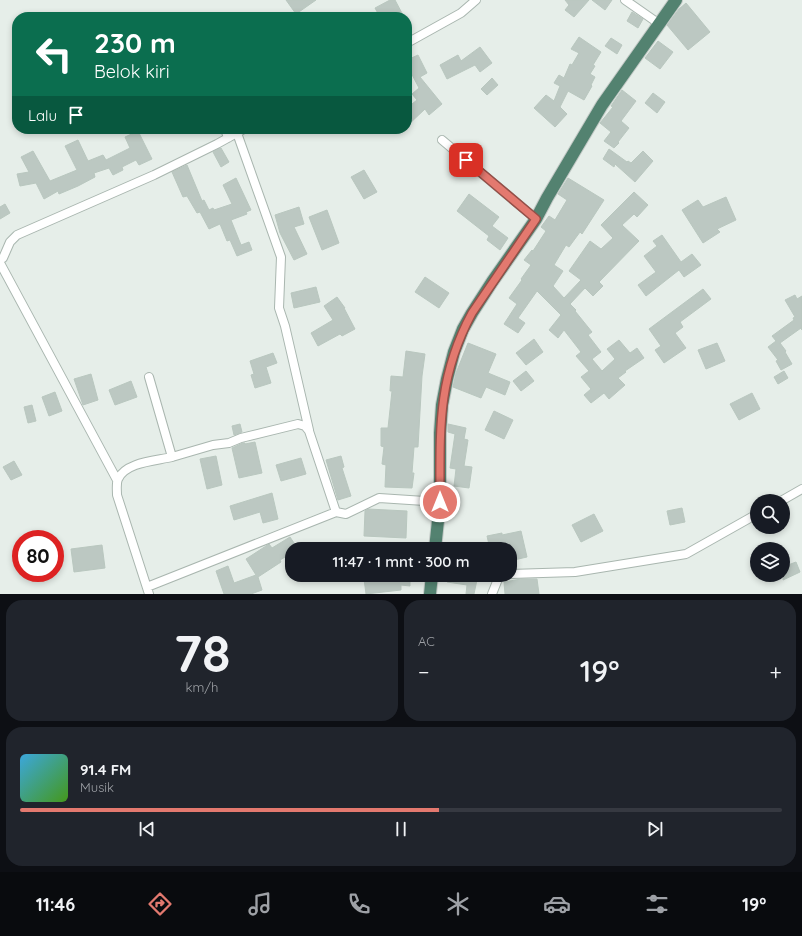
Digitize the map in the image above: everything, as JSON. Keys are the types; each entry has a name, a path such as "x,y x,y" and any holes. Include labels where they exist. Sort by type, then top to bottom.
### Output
{"highway":[{"path":"436,542 440,502 440,433 442,405 454,352 463,329 472,313 536,219 602,105 658,23 676,0"},
{"path":"430,594 431,582"}],"street":[{"path":"412,40 461,13 476,0"},
{"path":"625,0 658,23"},
{"path":"227,134 228,138"},
{"path":"235,134 154,175 17,235 10,242 0,262 117,480 117,495 148,590 336,512 346,514 379,498 440,502"},
{"path":"241,134 281,256 279,308 285,326 309,431 336,512"},
{"path":"442,140 536,219"},
{"path":"149,377 172,457"},
{"path":"117,480 123,471 135,465 172,457 213,444 229,443 241,438 298,424 305,426 309,431"},
{"path":"790,495 802,488"},
{"path":"517,574 575,572 686,554 750,518"},
{"path":"492,594 497,582"}],"building":[{"path":"286,0 316,0 299,12 295,12"},
{"path":"390,0 395,0 401,12 377,12 375,8"},
{"path":"565,0 589,0 574,17 565,10 569,5"},
{"path":"592,0 612,0 605,10"},
{"path":"686,3 710,32 688,50 667,25 679,9"},
{"path":"632,12 643,19 638,28 627,21"},
{"path":"579,37 601,52 593,65 595,66 590,74 595,77 584,100 568,91 560,107 567,114 555,127 534,108 546,95 554,101 560,86 554,83 559,75 564,78 570,64 572,65 579,53 571,49"},
{"path":"611,38 622,45 617,54 605,46"},
{"path":"658,41 673,52 660,69 645,58"},
{"path":"480,47 492,63 480,72 475,65 447,79 440,65 458,55 461,61"},
{"path":"418,55 427,73 420,77 442,104 429,115 425,109 412,121 412,104 417,100 412,94 419,88 412,75 412,58"},
{"path":"492,78 498,85 487,95 481,89"},
{"path":"622,90 636,101 621,121 629,128 614,148 604,141 611,132 600,123 613,107 611,106"},
{"path":"653,93 665,102 657,113 645,103"},
{"path":"132,134 140,134 152,159 139,165 136,160 122,167 123,170 113,175 109,168 94,173 95,177 78,186 59,194 58,191 44,199 36,183 20,186 17,174 29,172 21,157 33,151 50,181 77,170 65,146 78,140 88,161 103,155 106,160 130,148 125,137"},
{"path":"221,148 229,162 221,167 213,152"},
{"path":"609,149 627,162 628,161 631,163 643,151 653,161 635,182 615,164 614,167 603,159"},
{"path":"187,165 202,201 204,200 209,210 213,208 214,210 232,204 223,185 236,178 251,210 246,212 247,214 231,220 241,245 249,242 252,250 237,256 230,240 227,241 220,224 209,229 200,212 197,213 187,196 183,197 172,172"},
{"path":"364,170 377,192 364,199 351,177"},
{"path":"568,178 604,200 582,234 580,232 569,247 566,245 554,265 563,271 553,286 564,298 581,280 569,271 590,241 601,249 613,238 601,225 634,192 648,205 637,217 634,214 622,225 639,241 599,282 603,286 593,296 585,288 570,304 592,332 588,335 601,352 592,359 602,371 615,359 607,349 619,340 630,353 637,348 644,358 625,371 626,372 618,378 625,385 609,399 604,393 591,403 584,395 591,389 581,377 589,371 576,356 581,352 564,330 558,338 549,330 561,315 537,291 518,318 525,323 518,333 504,324 517,304 509,298 531,265 524,260 532,250 533,251 546,231 541,227 549,216 555,220 567,200 558,194"},
{"path":"469,194 499,217 492,226 508,238 500,250 487,240 489,236 457,211"},
{"path":"726,197 736,220 717,229 720,232 703,243 682,210 698,200 703,207"},
{"path":"5,204 10,213 0,219 0,207"},
{"path":"299,207 304,224 294,227 307,254 294,260 280,233 275,215"},
{"path":"327,210 339,243 322,250 309,217"},
{"path":"662,235 681,262 692,254 701,265 684,277 679,270 646,296 638,285 656,272 644,256 657,246 653,241"},
{"path":"425,277 449,293 439,308 415,292"},
{"path":"316,287 320,302 294,308 291,293"},
{"path":"703,289 711,299 680,322 683,327 675,333 686,348 664,363 655,350 661,346 649,329"},
{"path":"795,295 797,299 802,296 802,330 801,328 780,343 786,351 785,352 792,364 781,370 776,361 778,360 768,347 776,341 772,336 794,320 793,318 795,317 785,300"},
{"path":"337,297 345,308 355,329 342,336 340,334 318,346 311,333 333,320 324,306"},
{"path":"534,339 543,352 526,365 516,353"},
{"path":"468,343 496,354 488,373 510,382 505,395 486,387 481,398 453,387 456,373"},
{"path":"717,343 725,361 706,369 698,350"},
{"path":"406,351 425,354 422,376 418,447 414,447 412,473 414,473 412,488 385,487 386,465 382,464 384,447 381,446 381,428 388,428 392,391 390,391 391,376 403,377"},
{"path":"273,353 277,363 266,367 271,383 255,388 251,375 254,374 250,361"},
{"path":"526,371 534,381 521,391 513,381"},
{"path":"784,371 788,378 778,384 774,377"},
{"path":"91,374 98,400 83,405 74,379"},
{"path":"131,381 137,397 115,405 109,390"},
{"path":"55,392 62,411 49,416 42,397"},
{"path":"752,393 760,409 739,420 730,404"},
{"path":"32,405 36,421 28,423 24,407"},
{"path":"494,411 513,420 504,439 485,430"},
{"path":"240,424 242,432 234,435 232,426"},
{"path":"448,424 466,428 464,439 468,440 464,466 472,467 469,488 454,486 456,469 450,468 455,434 448,432"},
{"path":"255,442 262,473 239,478 232,448 243,443"},
{"path":"216,456 222,485 207,489 200,459"},
{"path":"341,456 344,467 342,468 351,496 338,500 326,460"},
{"path":"301,458 306,474 281,481 276,465"},
{"path":"14,461 22,475 11,480 3,467"},
{"path":"272,493 278,519 263,523 260,512 234,520 230,506"},
{"path":"682,508 685,522 670,525 667,511"},
{"path":"368,509 407,511 406,538 364,536 365,511"},
{"path":"594,514 603,531 581,542 572,525"},
{"path":"521,531 527,557 517,559 517,542 488,542 487,536 502,533 502,535"},
{"path":"290,537 293,542 285,542 285,557 280,560 281,562 258,577 262,590 251,594 224,594 216,571 228,566 234,583 256,575 246,559 269,544 272,548"},
{"path":"102,545 105,568 74,572 71,549"},
{"path":"796,562 800,572 790,577 790,564"},
{"path":"537,579 539,594 505,594 504,582 517,582 517,580"},
{"path":"364,582 410,582 410,586 401,585 401,590 366,594"},
{"path":"447,582 477,582 474,594 466,594 467,585"}],"route":[{"path":"440,502 440,433 442,405 454,352 463,329 472,313 536,219 466,160"}]}
